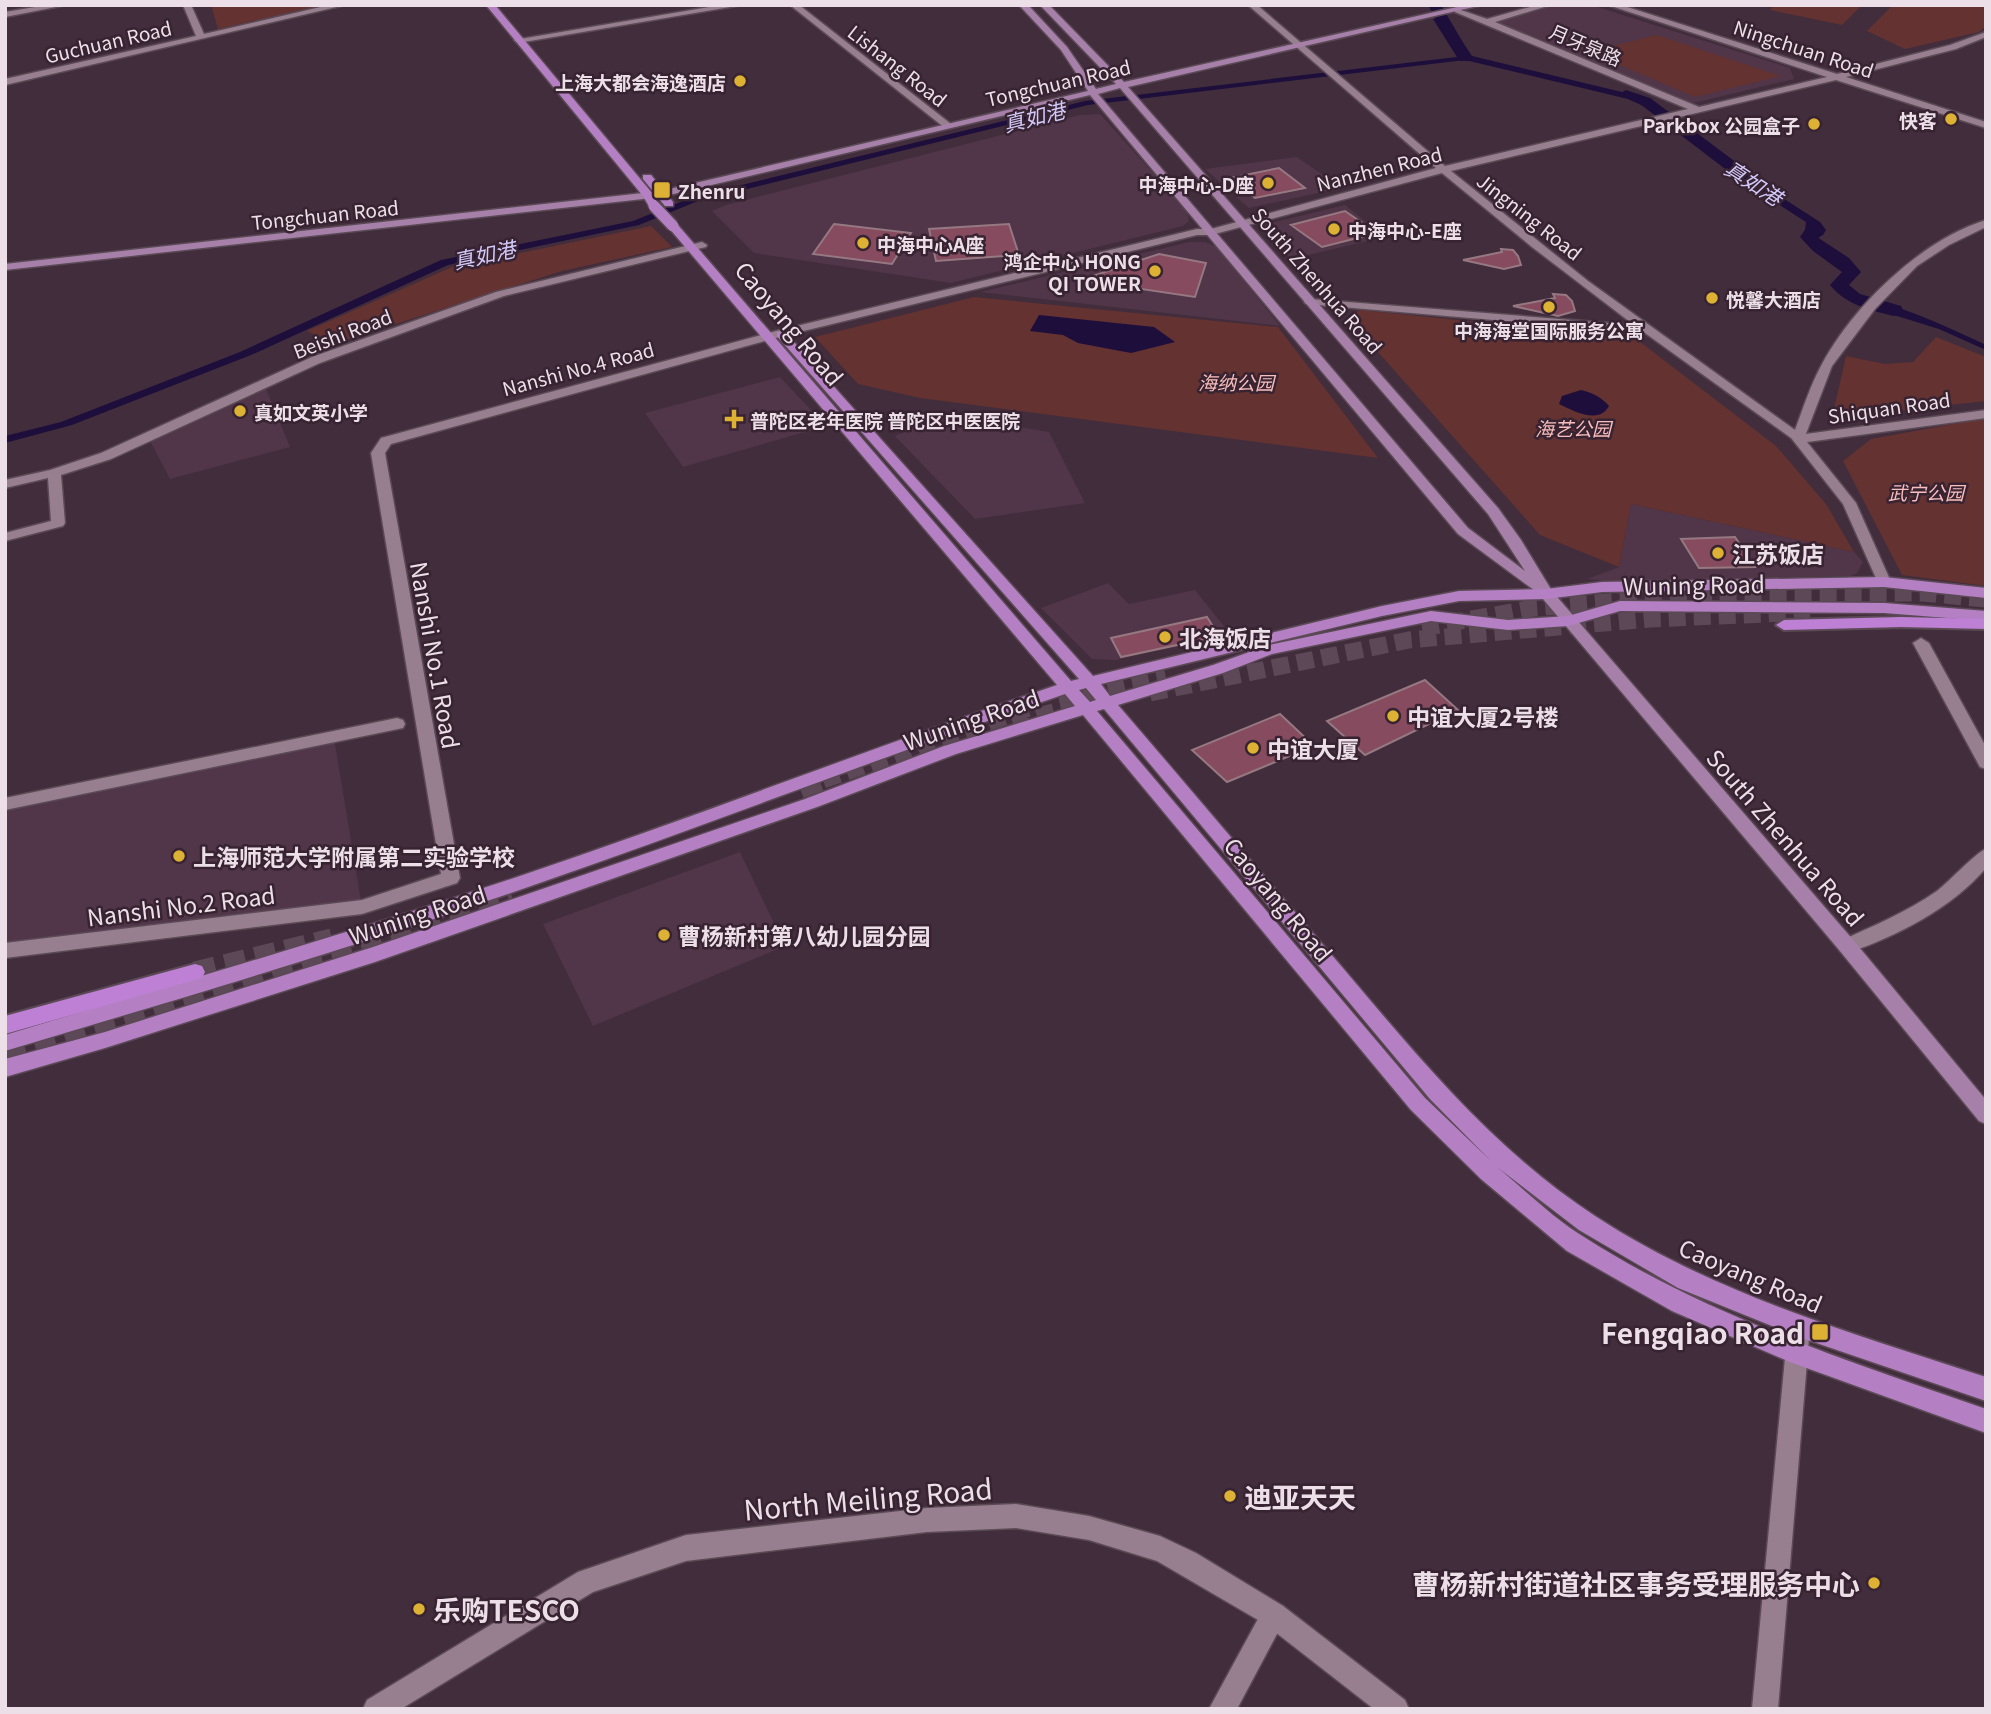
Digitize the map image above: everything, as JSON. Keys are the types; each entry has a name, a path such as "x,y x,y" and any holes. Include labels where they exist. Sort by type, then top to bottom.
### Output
{"highway":[{"path":"1784,625 1901,622 1986,624"},
{"path":"5,1025 195,972"}],"main road":[{"path":"490,5 655,196 669,204 679,225"},
{"path":"502,5 679,225"},
{"name":"South Zhenhua Road","path":"1023,5 1053,35 1096,97 1463,531 1546,594"},
{"name":"South Zhenhua Road","path":"1044,5 1122,86 1493,511 1546,594 1568,621 1847,946 1986,1115"},
{"name":"Tongchuan Road","path":"5,267 655,196 946,124 1096,97 1122,86 1478,5"},
{"name":"Caoyang Road","path":"679,225 774,335 1089,681 1437,1093 1502,1158 1587,1223 1686,1280 1799,1326 1986,1389"},
{"name":"Caoyang Road","path":"774,335 832,414 1068,687 1418,1104 1488,1172 1575,1244 1680,1303 1798,1354 1986,1421"},
{"name":"Wuning Road","path":"5,1043 368,933 523,882 802,783 935,732 1068,687 1369,614 1459,596 1546,594 1601,587 1884,582 1986,593"},
{"name":"Wuning Road","path":"5,1068 105,1040 388,950 811,803 950,750 1269,650 1432,616 1508,625 1568,621 1620,606 1884,608 1986,616"}],"street":[{"path":"5,15 62,5"},
{"path":"187,5 201,37"},
{"name":"Guchuan Road","path":"5,82 341,5"},
{"path":"519,40 738,5"},
{"name":"Lishang Road","path":"794,5 946,124"},
{"name":"Jingning Road","path":"1252,5 1332,72 1441,170 1648,330 1798,439 1850,503 1884,582"},
{"path":"1486,22 1547,5"},
{"name":"Ningchuan Road","path":"1612,5 1986,125"},
{"name":"月牙泉路","path":"1461,8 1486,22 1701,111"},
{"name":"Nanzhen Road","path":"774,335 1197,232 1211,232 1240,222 1441,170 1701,111 1954,47 1986,34"},
{"path":"1798,439 1822,374 1834,353 1888,284 1914,262 1944,243 1986,223"},
{"name":"Beishi Road","path":"5,484 54,473 106,456 316,360 500,294 697,246"},
{"path":"1310,302 1648,330"},
{"name":"Nanshi No.4 Road","path":"386,441 774,335"},
{"name":"Shiquan Road","path":"1798,439 1986,414"},
{"name":"Nanshi No.1 Road","path":"386,441 378,453 451,878"},
{"path":"5,537 58,523 54,473"},
{"path":"1922,643 1986,764"},
{"path":"5,804 397,724"},
{"path":"1847,946 1922,908 1960,883 1986,856"},
{"name":"Nanshi No.2 Road","path":"5,951 362,907 451,878"},
{"path":"1765,1709 1799,1326"},
{"name":"North Meiling Road","path":"376,1709 587,1581 686,1548 927,1520 1016,1516 1089,1528 1160,1549 1186,1562 1274,1615 1396,1709"},
{"path":"1222,1709 1274,1615"}],"shaded area":[{"path":"1552,5 1591,5 1790,68 1794,79 1693,103 1491,22"},
{"path":"1100,114 1187,211 1189,221 1183,226 951,283 754,253 712,211 726,205 1080,115"},
{"path":"1297,157 1342,188 1249,208 1205,169"},
{"path":"1345,205 1385,237 1291,259 1259,226"},
{"path":"1189,242 1205,242 1217,247 1280,326 980,292"},
{"name":"普陀区老年医院 普陀区中医医院","path":"780,377 826,426 683,467 645,413"},
{"name":"真如文英小学","path":"264,384 290,447 170,479 148,437"},
{"path":"941,414 1049,432 1085,503 975,519 895,436"},
{"path":"1631,504 1854,552 1863,562 1857,573 1851,576 1606,581 1587,579 1619,567"},
{"path":"1108,583 1129,604 1195,590 1231,635 1115,660 1092,659 1041,608"},
{"name":"上海师范大学附属第二实验学校","path":"334,738 362,907 5,953 5,804"},
{"name":"曹杨新村第八幼儿园分园","path":"740,852 785,946 593,1026 543,924"}],"green space":[{"path":"211,5 313,5 315,7 218,29"},
{"path":"1774,5 1862,5 1842,25 1770,10"},
{"path":"1893,5 1986,5 1986,26 1979,32 1905,49 1867,31"},
{"path":"1657,35 1781,76 1695,97 1589,52"},
{"path":"651,226 672,247 562,271 333,344 307,331 452,267"},
{"name":"海纳公园","path":"974,297 1278,327 1378,458 920,398 858,384 815,337"},
{"name":"海艺公园","path":"1360,310 1635,338 1776,446 1826,504 1854,552 1631,504 1619,567 1540,535 1347,317"},
{"name":"武宁公园","path":"1936,337 1986,357 1986,401 1832,418 1846,356 1885,364 1913,362"},
{"name":"武宁公园","path":"1986,418 1986,586 1902,575 1843,461 1871,439"}],"water":[{"path":"1445,16 1472,56 1651,99 1764,186 1820,222 1826,230 1812,241 1857,273 1839,285 1847,291 1861,299 1899,308 1932,321 1986,345 1986,350 1939,329 1852,302 1833,285 1845,270 1804,239 1806,222 1756,190 1659,113 1628,99 1465,60 1088,105 698,201 639,225 448,265 251,355 72,425 5,443 5,436 61,422 240,352 441,260 633,221 693,197 1085,101 1457,57 1433,19"},
{"path":"1039,315 1154,327 1175,342 1131,353 1078,343 1063,335 1030,331"},
{"path":"1581,390 1603,400 1609,406 1599,415 1592,416 1559,404 1562,396"}],"building":[{"name":"中海中心-D座","path":"1279,168 1305,188 1255,198 1230,178"},
{"name":"中海中心-E座","path":"1345,211 1377,233 1322,247 1291,225"},
{"name":"中海中心A座","path":"834,224 911,233 892,264 813,254"},
{"path":"1009,224 1019,255 936,261 929,229"},
{"name":"中海海堂国际服务公寓","path":"1501,249 1513,250 1521,265 1504,269 1463,260 1502,252"},
{"name":"鸿企中心 HONG QI TOWER","path":"1159,254 1206,263 1195,297 1081,280"},
{"name":"中海海堂国际服务公寓","path":"1553,294 1566,295 1572,301 1575,311 1558,316 1513,306 1555,298"},
{"name":"江苏饭店","path":"1735,537 1755,567 1699,568 1681,539"},
{"name":"北海饭店","path":"1207,617 1219,636 1121,657 1111,638"},
{"name":"中谊大厦2号楼","path":"1425,680 1458,710 1365,755 1327,721"},
{"name":"中谊大厦","path":"1280,714 1314,746 1227,782 1192,750"}],"waterway":[{"path":"1434,5 1465,58"},
{"name":"真如港","path":"1626,94 1645,101 1747,178"},
{"name":"真如港","path":"1815,228 1809,237 1852,272 1839,285 1854,298 1894,310"}],"tunnel":[{"path":"1422,628 1534,608 1719,593 1922,593 1986,599"},
{"path":"1150,693 1409,640 1650,619 1810,612"},
{"path":"1059,700 1166,678"},
{"path":"1014,726 1049,713 1079,707"},
{"path":"823,780 1029,708"},
{"path":"800,788 828,778"},
{"path":"5,1054 513,900"},
{"path":"195,972 332,939"}],"place":[{"name":"上海大都会海逸酒店","path":"740,81"},
{"name":"快客","path":"1951,119"},
{"name":"Parkbox 公园盒子","path":"1814,124"},
{"name":"中海中心-D座","path":"1268,183"},
{"name":"Zhenru","path":"662,190"},
{"name":"中海中心-E座","path":"1334,229"},
{"name":"中海中心A座","path":"863,243"},
{"name":"鸿企中心 HONG QI TOWER","path":"1155,271"},
{"name":"悦馨大酒店","path":"1712,298"},
{"name":"中海海堂国际服务公寓","path":"1549,307"},
{"name":"真如文英小学","path":"240,411"},
{"name":"普陀区老年医院 普陀区中医医院","path":"734,419"},
{"name":"江苏饭店","path":"1718,553"},
{"name":"北海饭店","path":"1165,637"},
{"name":"中谊大厦2号楼","path":"1393,716"},
{"name":"中谊大厦","path":"1253,748"},
{"name":"上海师范大学附属第二实验学校","path":"179,856"},
{"name":"曹杨新村第八幼儿园分园","path":"664,935"},
{"name":"Fengqiao Road","path":"1820,1332"},
{"name":"迪亚天天","path":"1230,1496"},
{"name":"曹杨新村街道社区事务受理服务中心","path":"1874,1583"},
{"name":"乐购TESCO","path":"419,1609"}]}
